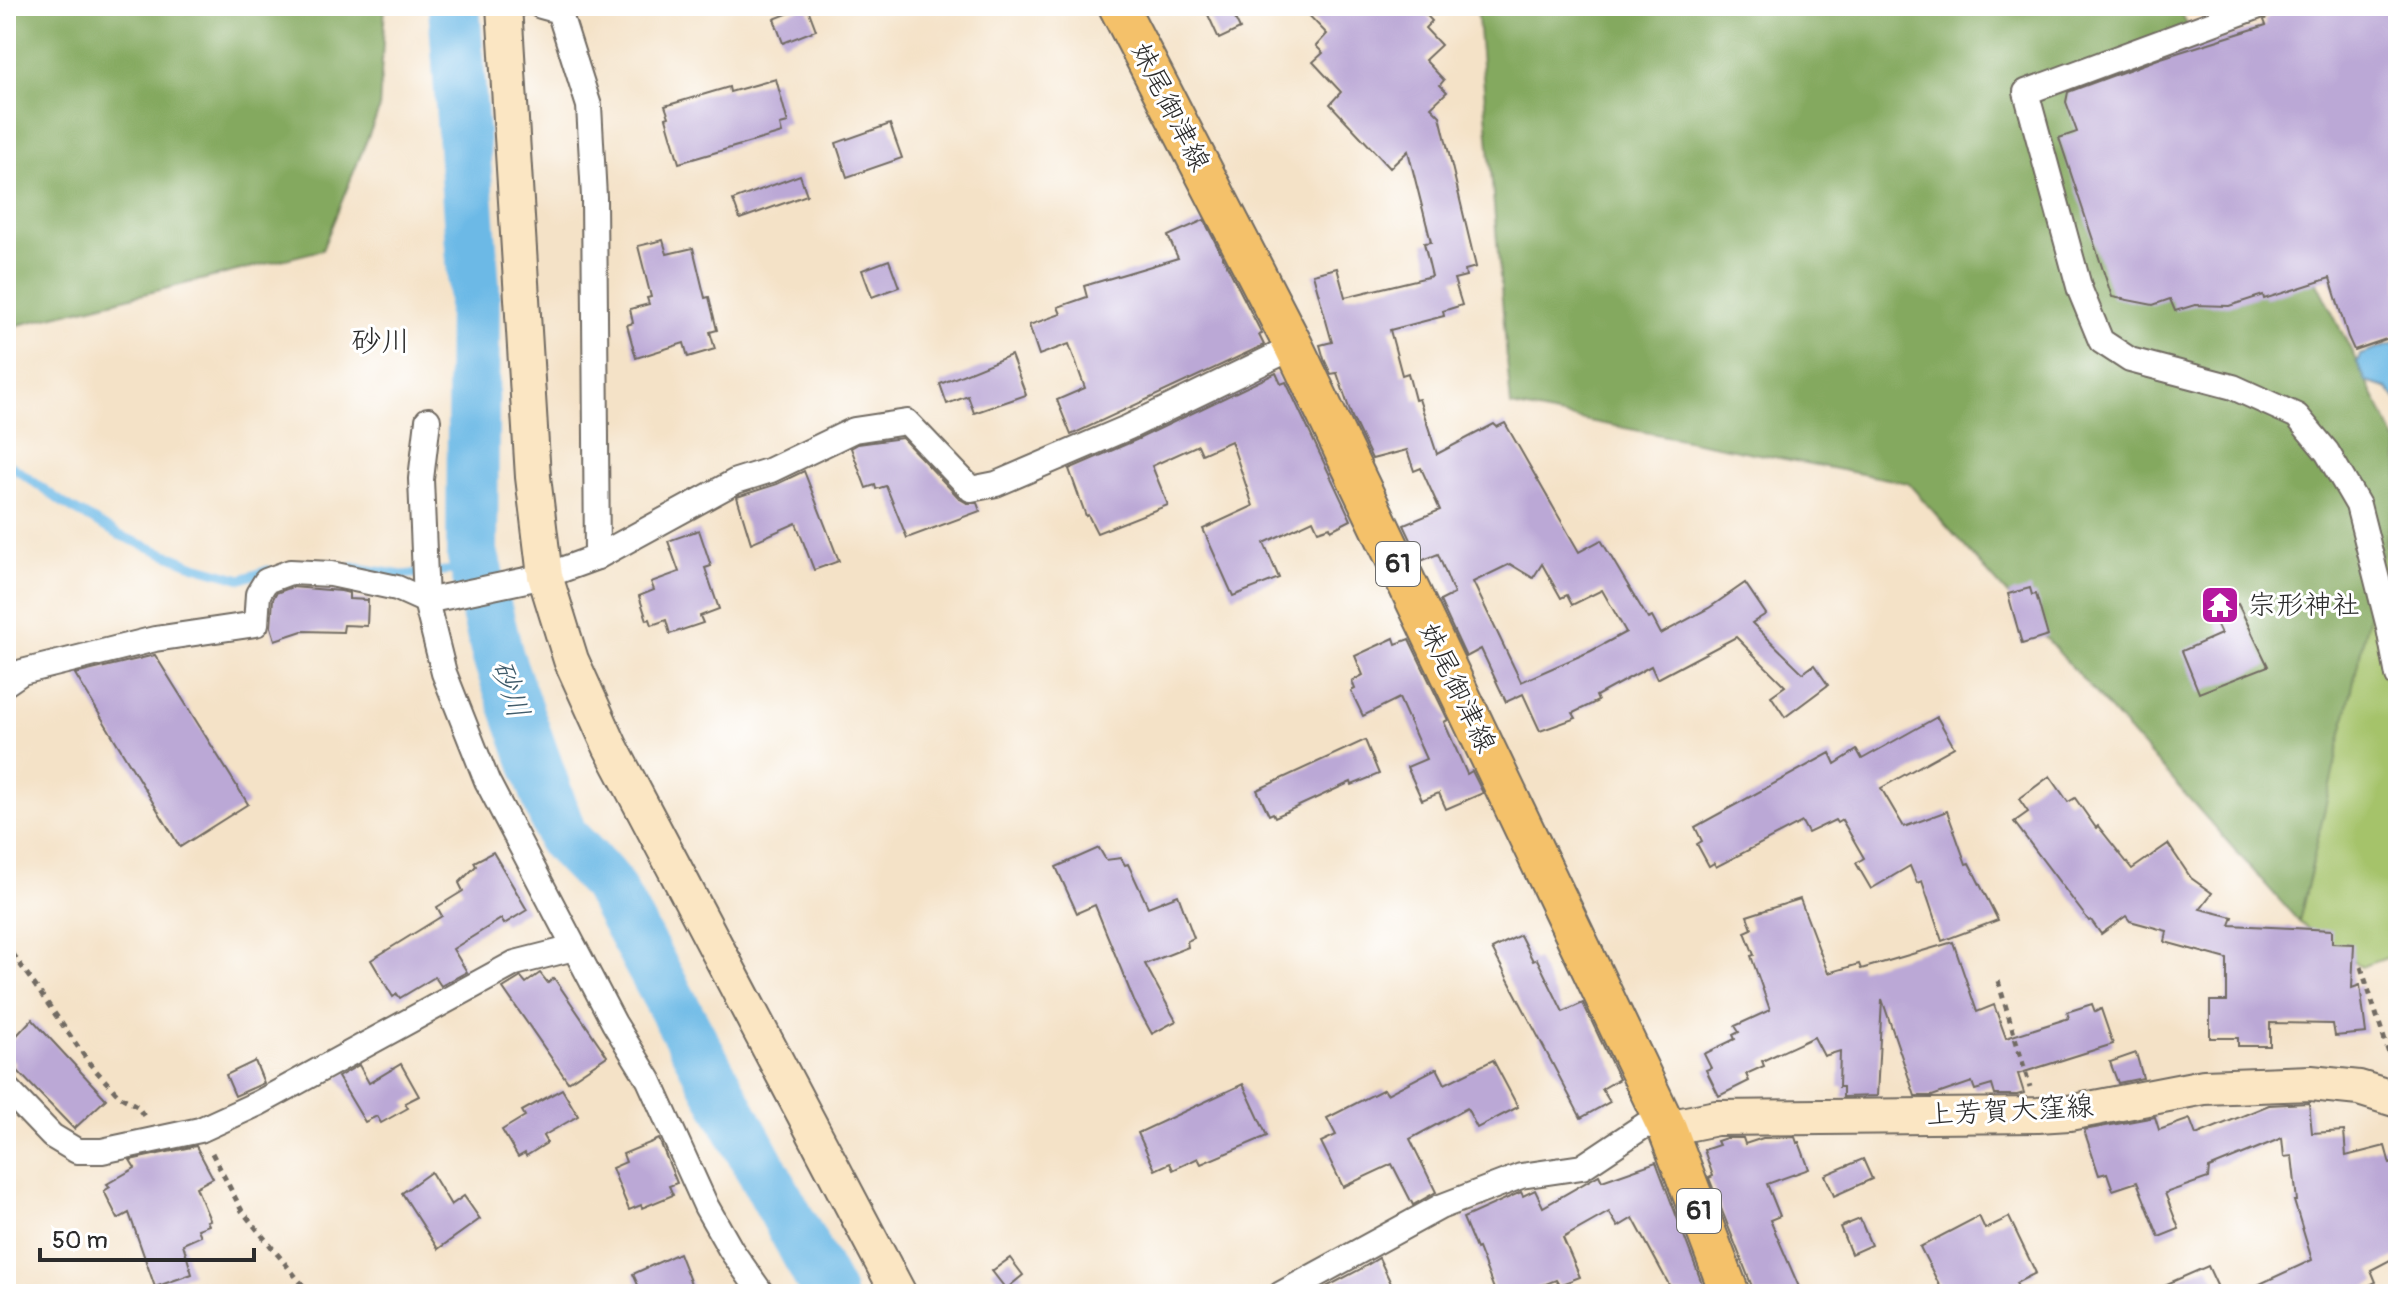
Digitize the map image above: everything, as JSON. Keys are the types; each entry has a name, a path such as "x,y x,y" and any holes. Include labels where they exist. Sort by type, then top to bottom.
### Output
{"main road":[{"name":"妹尾御津線","path":"1118,6 1294,347 1667,1128 1730,1294"}],"street":[{"path":"504,6 533,477 536,578 610,746 899,1294"},
{"path":"541,6 559,11 589,106 594,197 597,557"},
{"path":"2259,6 2026,92 2080,290 2101,341 2130,360 2233,387 2297,416 2327,452 2358,505 2398,676"},
{"path":"6,683 22,672 155,639 256,624 258,594 266,581 290,572 331,574 397,588 536,578 597,557 736,481 771,470 854,430 907,422 971,489 996,484 1129,427 1294,347"},
{"path":"428,420 421,479 428,587 444,673 487,781 614,1023 649,1080 706,1206 731,1250 762,1294"},
{"path":"6,1088 52,1136 77,1151 102,1151 200,1130 259,1103 515,963 574,948"},
{"name":"上芳賀大窪線","path":"1667,1128 1716,1118 2038,1115 2069,1113 2204,1087 2311,1083 2359,1088 2396,1084"},
{"path":"1281,1294 1440,1207 1521,1176 1582,1167 1645,1125 1667,1128"}],"path":[{"path":"6,944 90,1064 119,1096 137,1106 161,1138"},
{"path":"2361,967 2396,1084"},
{"path":"1998,981 2038,1115"},
{"path":"200,1130 242,1211 310,1294"}],"green space":[{"path":"6,6 385,6 379,110 322,250 6,328"},
{"path":"1477,6 2178,6 2398,444 2398,487 2299,922 1908,483 1511,406"},
{"path":"2398,470 2398,954 2361,967 2299,922 2313,862 2280,789"}],"water":[{"path":"2398,342 2398,401 2387,388 2366,382 2357,362 2360,355"}],"building":[{"path":"807,6 816,30 783,43 774,19"},
{"path":"1204,6 1229,6 1240,29 1219,39"},
{"path":"1300,6 1418,6 1432,21 1425,28 1441,45 1425,60 1444,80 1440,85 1447,92 1431,107 1440,116 1476,267 1465,270 1466,276 1454,279 1462,305 1443,311 1444,316 1390,330 1402,375 1408,373 1415,400 1419,399 1437,454 1494,424 1497,427 1505,423 1579,552 1601,540 1648,619 1652,617 1661,634 1709,608 1745,583 1766,614 1752,623 1803,673 1814,665 1828,685 1785,717 1771,696 1785,686 1736,637 1657,679 1651,666 1596,696 1598,701 1573,713 1576,718 1540,731 1523,694 1506,702 1481,649 1466,657 1440,601 1454,594 1438,554 1421,561 1404,525 1440,510 1421,468 1414,471 1407,450 1372,459 1352,417 1337,373 1331,374 1320,345 1332,342 1313,274 1337,268 1345,297 1432,276 1424,243 1431,242 1408,151 1390,168 1330,104 1341,92 1313,62 1323,53 1316,46 1327,34","holes":["1510,564 1533,578 1542,564 1561,598 1567,595 1572,605 1602,590 1626,632 1521,682 1473,582"]},
{"path":"2274,6 2398,6 2398,335 2354,350 2330,278 2264,299 2263,295 2229,306 2195,305 2175,311 2170,299 2153,305 2112,297 2059,138 2077,132 2066,102 2068,92 2266,25 2264,20 2271,15"},
{"path":"776,79 788,123 780,125 782,133 679,163 665,106 729,87 730,92"},
{"path":"890,124 902,158 847,177 836,143"},
{"path":"800,175 807,195 740,219 733,200"},
{"path":"1204,220 1262,334 1259,335 1264,345 1071,435 1057,400 1085,388 1069,344 1039,355 1029,325 1061,314 1058,307 1087,297 1084,286 1178,258 1168,236"},
{"path":"663,240 667,254 693,248 705,298 709,297 717,330 710,332 715,349 688,357 684,343 636,358 627,325 633,323 630,309 649,304 647,298 651,297 638,246"},
{"path":"889,260 899,287 872,297 862,270"},
{"path":"1011,355 1026,395 974,413 968,396 947,404 940,384"},
{"path":"1276,373 1281,384 1286,382 1351,520 1331,530 1330,527 1318,531 1313,520 1264,543 1279,578 1233,596 1203,529 1253,506 1231,441 1202,454 1198,445 1152,466 1168,505 1097,533 1086,516 1069,469"},
{"path":"902,438 960,499 977,503 980,511 907,538 886,486 866,488 851,448 858,444"},
{"path":"804,471 839,561 814,570 796,523 751,543 737,497"},
{"path":"699,530 711,566 705,568 719,609 700,616 703,623 670,634 666,620 652,625 650,619 647,620 639,596 654,590 651,582 679,572 668,541"},
{"path":"292,587 341,591 349,593 349,599 368,600 367,626 344,625 343,632 302,631 275,640 271,627 273,599 276,593"},
{"path":"2030,588 2032,595 2036,594 2048,636 2022,644 2008,594"},
{"path":"2238,604 2268,666 2199,693 2182,651 2221,634 2212,615"},
{"path":"1394,638 1396,644 1409,639 1448,720 1444,722 1467,774 1472,771 1483,793 1446,809 1439,793 1422,800 1407,767 1426,759 1399,698 1363,716 1351,691 1355,689 1352,681 1363,675 1355,656"},
{"path":"155,655 248,804 180,847 75,674"},
{"path":"1937,717 1954,747 1881,788 1904,827 1947,811 1966,864 1969,863 1998,920 1942,941 1922,881 1917,883 1910,866 1871,889 1856,863 1864,858 1842,820 1837,823 1835,820 1808,833 1802,822 1716,867 1714,863 1709,866 1697,844 1702,841 1695,827 1830,753 1835,764 1857,750 1862,759"},
{"path":"1365,740 1379,774 1352,785 1351,782 1275,817 1273,813 1269,815 1257,790"},
{"path":"2050,776 2068,802 2075,798 2096,828 2098,826 2132,869 2168,844 2191,878 2212,893 2200,909 2233,917 2230,925 2332,930 2332,943 2354,944 2352,988 2360,985 2366,1033 2335,1036 2333,1024 2270,1023 2270,1046 2238,1046 2238,1038 2210,1038 2210,1001 2227,1001 2227,959 2165,942 2167,931 2130,921 2126,916 2101,934 2014,822 2028,812 2019,799"},
{"path":"1099,848 1106,860 1121,858 1125,865 1128,864 1148,907 1178,895 1194,938 1187,941 1188,947 1145,964 1176,1021 1152,1034 1134,1001 1095,905 1077,913 1056,867"},
{"path":"493,852 527,910 504,924 501,919 453,949 467,972 441,986 435,977 400,998 397,994 393,997 371,960 442,916 437,907 463,891 459,883 476,866 474,862"},
{"path":"1800,899 1828,973 1859,964 1861,969 1953,942 1977,1012 1994,1005 2006,1038 2069,1018 2067,1012 2092,1004 2095,1012 2101,1009 2113,1044 2018,1074 2024,1093 2017,1095 1995,1095 1992,1085 1975,1090 1972,1082 1932,1096 1915,1096 1882,999 1877,1096 1843,1097 1843,1087 1839,1087 1840,1051 1824,1056 1814,1037 1762,1061 1764,1066 1746,1074 1749,1081 1719,1096 1706,1070 1711,1068 1704,1054 1735,1039 1733,1035 1739,1032 1735,1026 1770,1010 1745,932 1752,929 1747,916"},
{"path":"1520,935 1533,961 1537,959 1563,1012 1583,1003 1619,1079 1602,1089 1610,1102 1581,1118 1492,949"},
{"path":"540,973 548,983 554,978 607,1056 568,1082 503,988 521,977 526,983"},
{"path":"32,1019 106,1099 74,1129 13,1066 16,1063 6,1054 6,1047"},
{"path":"2136,1053 2143,1078 2118,1083 2110,1062"},
{"path":"1493,1060 1518,1107 1477,1128 1467,1108 1410,1139 1436,1192 1413,1205 1392,1164 1343,1187 1321,1142 1336,1135 1327,1118 1384,1089 1387,1094 1437,1068 1445,1084"},
{"path":"255,1061 264,1083 235,1096 226,1075"},
{"path":"401,1064 419,1096 405,1103 408,1108 381,1123 377,1116 365,1122 338,1077 359,1065 369,1083"},
{"path":"1243,1084 1267,1136 1201,1164 1198,1158 1173,1170 1170,1163 1155,1170 1138,1133"},
{"path":"562,1089 578,1116 543,1136 547,1143 526,1156 525,1153 518,1157 502,1130 525,1116 522,1111"},
{"path":"2309,1103 2312,1133 2344,1131 2346,1156 2385,1146 2390,1164 2398,1162 2398,1256 2371,1270 2376,1282 2351,1294 2238,1294 2312,1260 2294,1201 2297,1201 2292,1156 2284,1157 2282,1138 2209,1168 2208,1178 2165,1193 2179,1229 2159,1237 2137,1182 2113,1190 2107,1173 2099,1175 2084,1130 2155,1117 2159,1130 2190,1119 2196,1135 2269,1105"},
{"path":"1795,1137 1809,1169 1767,1184 1780,1216 1770,1220 1802,1294 1755,1294 1709,1178 1713,1176 1704,1150 1719,1145 1717,1141 1726,1138 1743,1138 1745,1144 1763,1138"},
{"path":"659,1139 677,1183 669,1186 673,1195 629,1210 612,1168 626,1162 623,1154"},
{"path":"196,1146 213,1178 196,1187 210,1220 207,1221 209,1225 198,1229 201,1236 183,1244 192,1274 155,1287 129,1213 118,1219 104,1191 110,1187 107,1184 135,1168 130,1160"},
{"path":"1863,1159 1872,1179 1834,1196 1825,1175"},
{"path":"1656,1162 1706,1294 1674,1294 1633,1218 1618,1227 1609,1212 1563,1238 1580,1277 1559,1285 1556,1280 1520,1294 1496,1294 1463,1218 1521,1192 1523,1196 1535,1190 1543,1207 1599,1175 1602,1181"},
{"path":"431,1172 451,1205 464,1196 480,1219 438,1249 402,1193"},
{"path":"1979,1216 1985,1229 2009,1217 2036,1273 2016,1283 2021,1294 1944,1294 1920,1247"},
{"path":"1860,1219 1871,1245 1851,1254 1840,1227"},
{"path":"679,1253 695,1294 642,1294 633,1274"},
{"path":"1010,1258 1023,1275 1006,1289 992,1271"},
{"path":"1379,1258 1396,1294 1313,1294 1359,1270"},
{"path":"2208,1266 2221,1294 2144,1294"}],"waterway":[{"name":"砂川","path":"454,6 474,289 472,552 498,657 562,837 606,882 829,1294"},
{"path":"6,462 66,505 119,535 195,566 242,579 268,570"},
{"path":"353,567 402,575 476,568"}],"place":[{"name":"宗形神社","path":"2220,605"}],"district":[{"name":"砂川","path":"381,341"}]}
